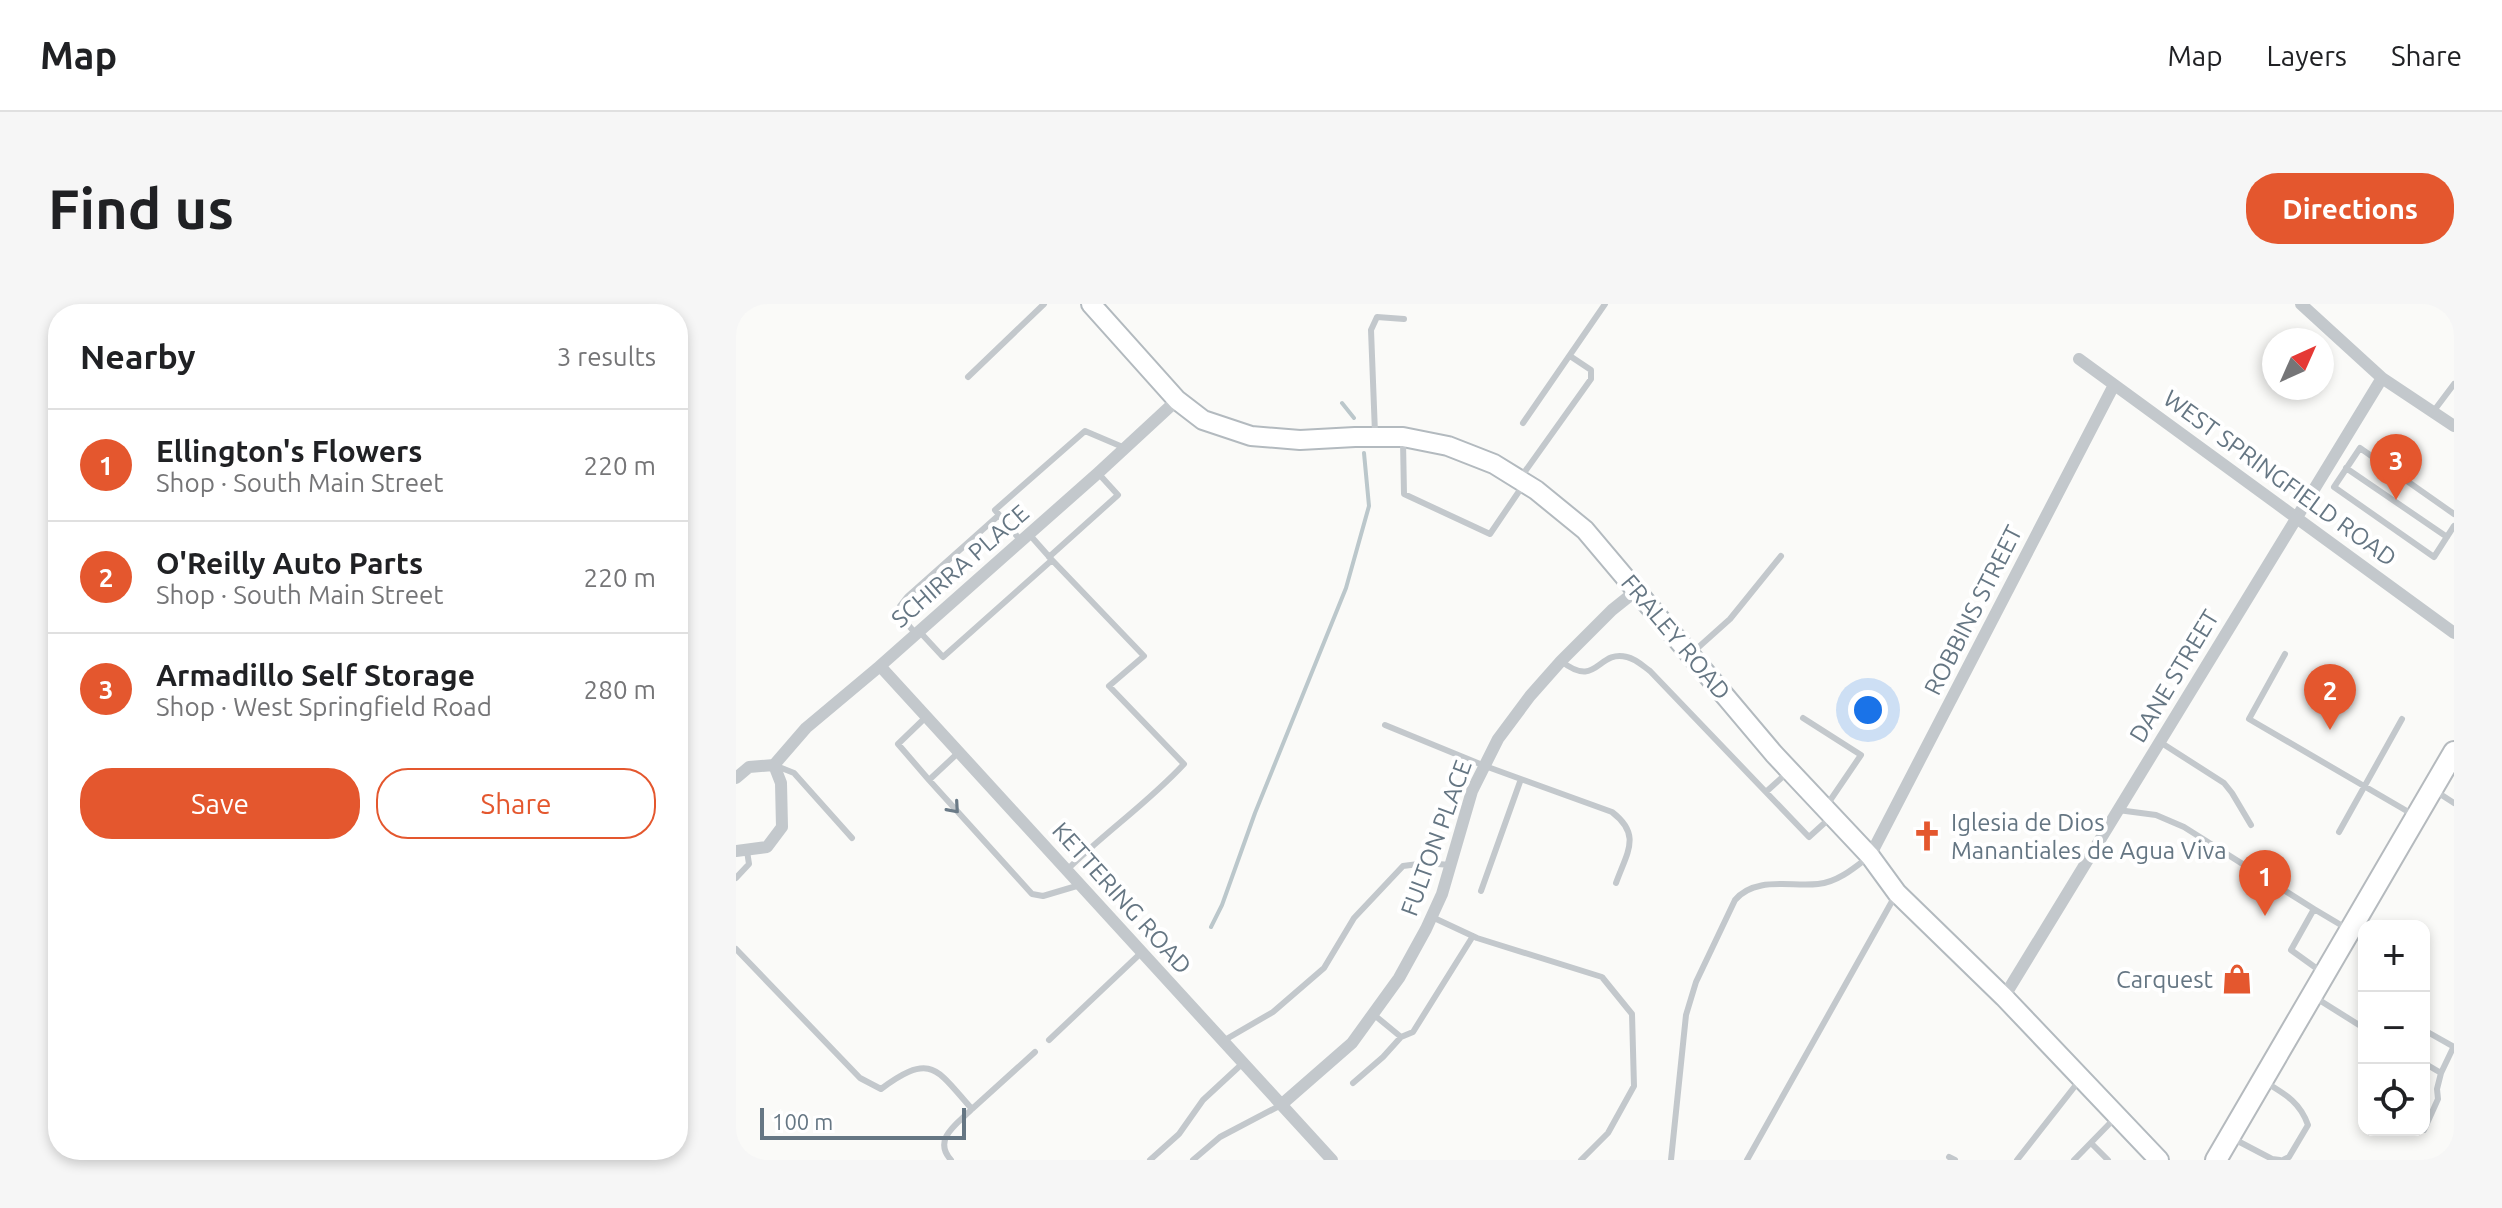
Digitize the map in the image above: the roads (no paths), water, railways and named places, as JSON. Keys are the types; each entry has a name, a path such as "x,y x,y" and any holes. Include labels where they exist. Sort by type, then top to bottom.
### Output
{"main road":[{"path":"2361,920 2415,816 2454,752"},
{"path":"2216,1160 2311,995 2358,925"}],"street":[{"name":"FRALEY ROAD","path":"1091,304 1177,400 1203,420 1251,436 1300,440 1403,437 1448,446 1494,464 1585,530 1790,771 1870,856 1897,893 2004,997 2159,1160"},
{"path":"2301,304 2382,378 2454,426"},
{"name":"WEST SPRINGFIELD ROAD","path":"2079,359 2454,633"},
{"name":"DANE STREET","path":"2004,997 2382,378"},
{"name":"ROBBINS STREET","path":"1870,856 2114,385"},
{"name":"SCHIRRA PLACE","path":"774,765 806,728 1025,538 1177,400"},
{"name":"FULTON PLACE","path":"1281,1105 1352,1043 1399,978 1432,917 1472,791 1498,739 1561,661 1612,610 1637,590"},
{"name":"KETTERING ROAD","path":"880,666 1332,1160"},
{"path":"736,778 749,767 774,765 781,783 782,827 767,847 742,851"}],"lane":[{"path":"968,377 1044,304"},
{"path":"1523,423 1605,304"},
{"path":"1375,437 1371,330 1377,317 1404,319"},
{"path":"1403,437 1404,494 1490,534 1591,379 1591,370 1570,356"},
{"path":"2433,412 2454,384"},
{"path":"1067,870 1184,764 1109,686 1144,656 1050,558 995,510 1085,431 1126,448"},
{"path":"2454,514 2360,448 2334,487 2434,557 2454,526"},
{"path":"2346,468 2447,537"},
{"path":"999,515 900,606 898,613 943,657 1118,495 1098,473"},
{"path":"1690,655 1730,619 1781,556"},
{"path":"2285,654 2249,719 2415,816"},
{"path":"1561,661 1583,673 1610,658 1623,655 1634,659 1650,671 1809,837 1829,812 1861,755 1803,718"},
{"path":"926,717 898,744 1032,894 1043,896 1080,885"},
{"path":"2339,832 2402,719"},
{"path":"1385,725 1485,766 1612,812 1624,821 1631,835 1616,883"},
{"path":"2160,742 2224,783 2251,825"},
{"path":"929,780 959,752"},
{"path":"774,765 794,773 852,838"},
{"path":"1767,791 1790,771"},
{"path":"1481,891 1521,779"},
{"path":"2432,789 2454,803"},
{"path":"2118,810 2156,815 2184,827 2314,909 2358,925"},
{"path":"736,878 749,864 742,851"},
{"path":"1671,1160 1686,1015 1696,982 1735,900 1741,893 1770,883 1820,884 1846,874 1870,856"},
{"path":"1223,1041 1273,1012 1324,968 1354,918 1403,866 1426,863 1450,865"},
{"path":"1747,1160 1897,893"},
{"path":"2314,909 2291,950 2324,974"},
{"path":"1432,917 1473,936 1602,977 1632,1014 1634,1086 1608,1133 1581,1160"},
{"path":"1353,1083 1401,1037 1413,1032 1473,936"},
{"path":"736,949 860,1078 881,1089 909,1072 925,1067 937,1070 972,1109"},
{"path":"1049,1040 1142,952"},
{"path":"2311,995 2358,1024"},
{"path":"1373,1014 1401,1037"},
{"path":"2430,1034 2453,1047 2441,1073 2438,1099 2430,1116"},
{"path":"951,1160 942,1145 945,1136 1035,1052"},
{"path":"1150,1160 1179,1134 1203,1100 1243,1063"},
{"path":"2426,1064 2441,1073"},
{"path":"2017,1160 2081,1078"},
{"path":"2229,1137 2272,1159 2281,1160 2289,1157 2308,1125 2299,1106 2291,1098 2262,1080"},
{"path":"1193,1160 1220,1137 1281,1105"},
{"path":"2074,1160 2117,1116"},
{"path":"2091,1143 2108,1160"}],"waterway":[{"path":"1342,403 1354,418"},
{"path":"1211,927 1346,588 1369,506 1364,453"}],"place":[{"name":"Armadillo Self Storage","path":"2396,500"},
{"name":"O'Reilly Auto Parts","path":"2330,730"},
{"name":"Iglesia de Dios Manantiales de Agua Viva","path":"1927,836"},
{"name":"Ellington's Flowers","path":"2265,916"},
{"name":"Carquest","path":"2237,979"}]}
